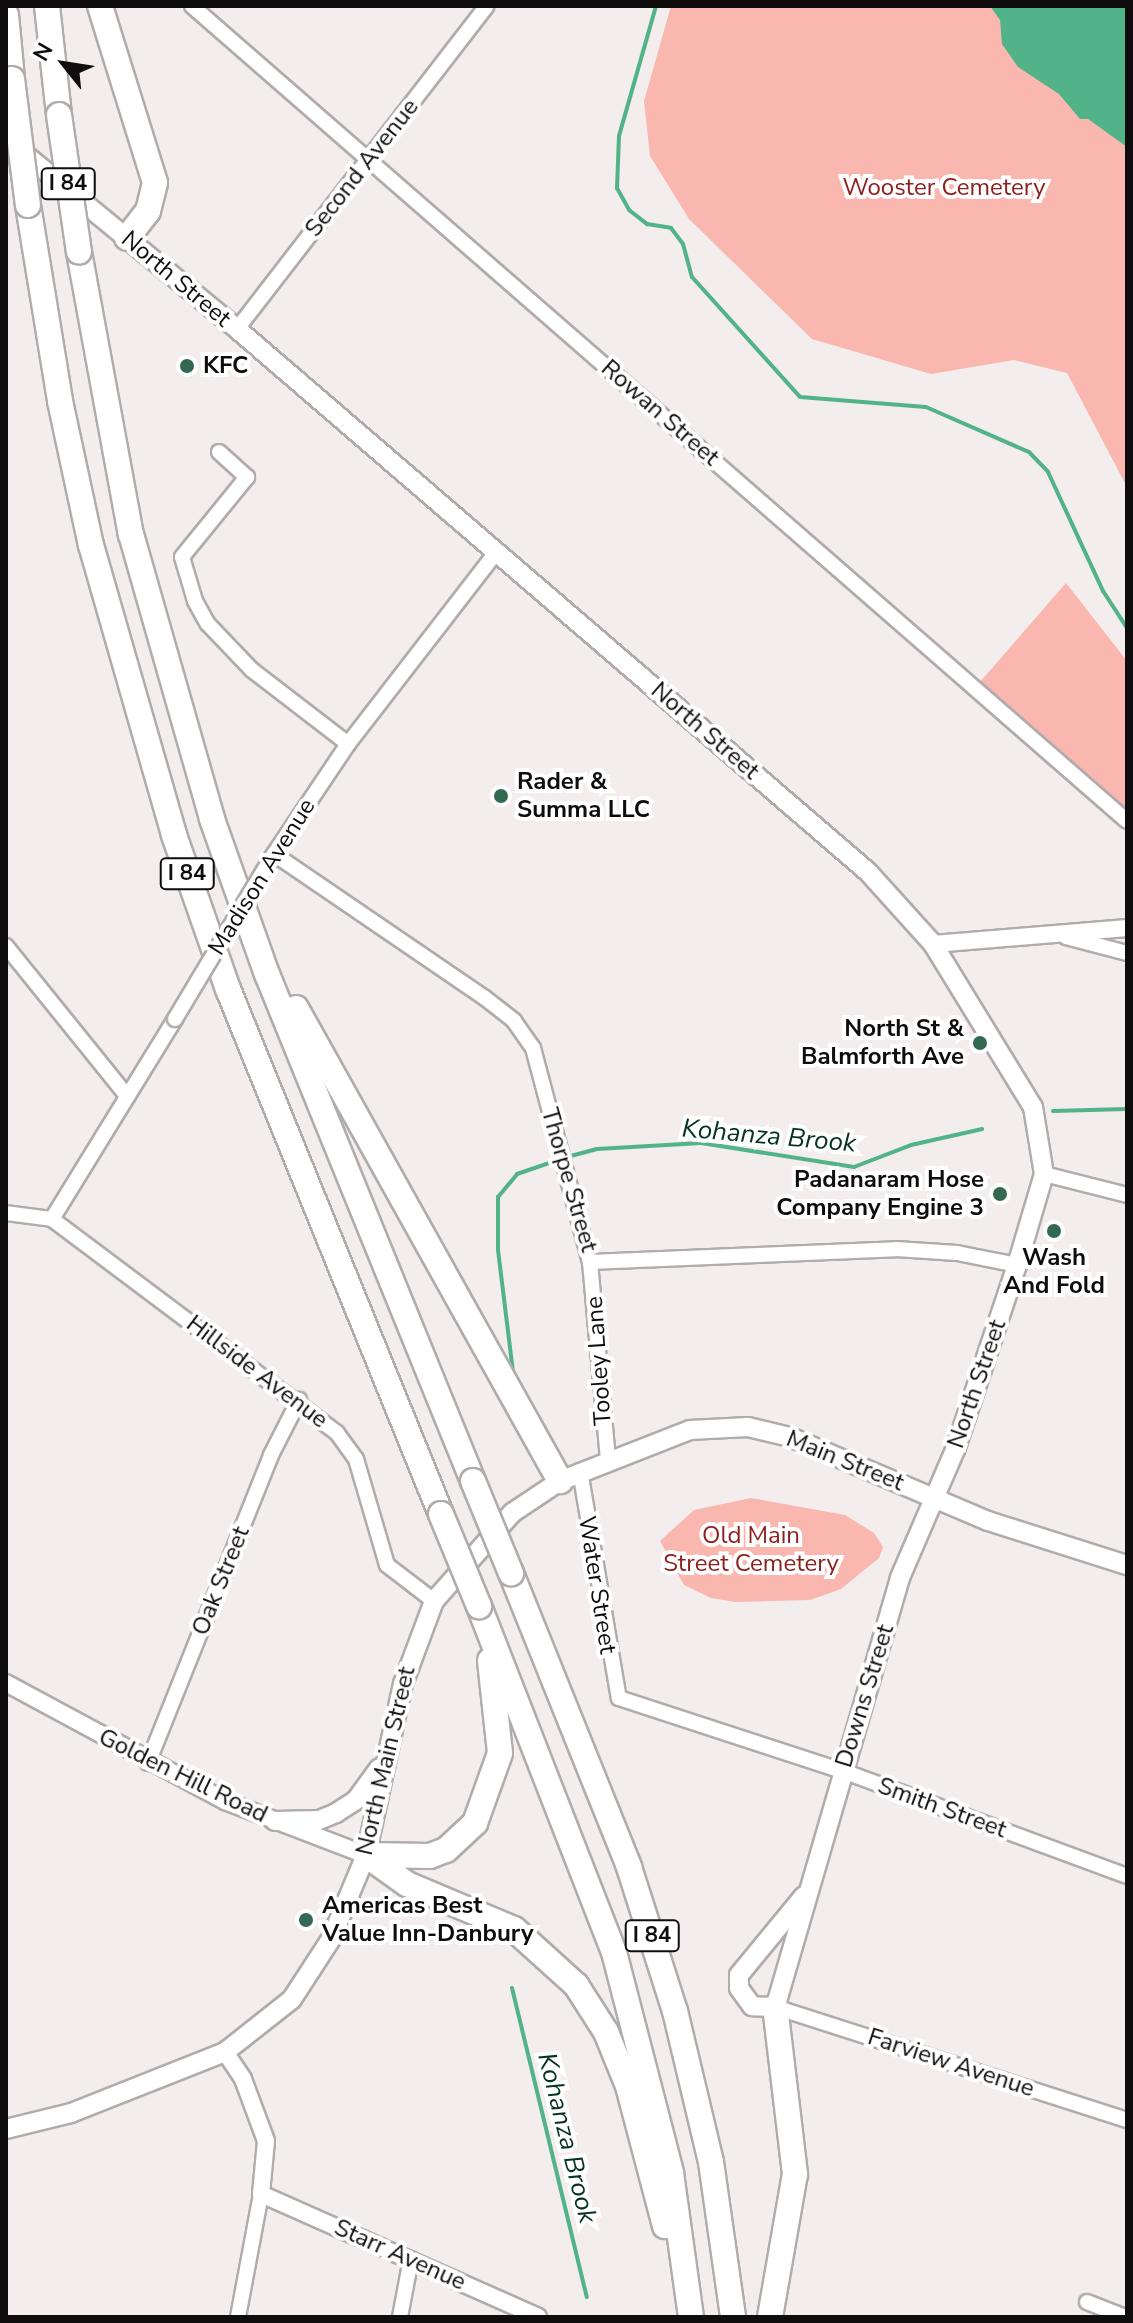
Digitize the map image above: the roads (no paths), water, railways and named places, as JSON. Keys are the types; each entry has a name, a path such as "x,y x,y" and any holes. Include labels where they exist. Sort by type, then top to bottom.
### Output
{"highway":[{"name":"I 84","path":"47,6 79,252 131,534 212,819 267,974 629,1867 675,2011 711,2162 733,2317"},
{"path":"100,6 155,183 148,211 127,238"},
{"name":"I 84","path":"6,15 28,205 85,516 174,835 228,989 590,1882 623,1980 671,2173 689,2317"},
{"path":"212,819 324,1063 570,1476"},
{"path":"366,1855 411,1859 446,1850 462,1838 486,1802 500,1753 501,1728 479,1606"},
{"path":"366,1855 407,1884 514,1929 558,1964 593,2008 628,2086 689,2317"},
{"path":"770,2317 795,2174 775,2007"}],"main road":[{"name":"North Street","path":"6,139 237,329 868,872 933,944 1023,1090 1042,1143 1044,1174 973,1400 933,1500"},
{"name":"Main Street","path":"570,1476 690,1430 748,1427 790,1437 933,1500 1127,1565"},
{"name":"North Main Street","path":"6,2129 71,2113 225,2052 292,1999 331,1939 366,1855 415,1642 434,1601 512,1513 570,1476"},
{"name":"Downs Street","path":"804,1896 739,1975 739,1988 752,2006 775,2007 804,1896 910,1550 933,1500"},
{"path":"275,1821 319,1820 346,1806 373,1780 389,1747"}],"street":[{"name":"Rowan Street","path":"192,6 1127,821"},
{"name":"Second Avenue","path":"237,329 487,6"},
{"path":"219,452 247,477 182,557 195,601 208,624 244,663 348,744"},
{"name":"Madison Avenue","path":"52,1219 272,858 348,744 497,551"},
{"name":"Thorpe Street","path":"272,858 514,1021 533,1048 562,1169 590,1262 896,1249 957,1253 1017,1265"},
{"path":"933,944 1127,928"},
{"path":"1053,935 1127,953"},
{"path":"6,946 127,1096"},
{"path":"1044,1174 1127,1195"},
{"name":"Hillside Avenue","path":"6,1213 52,1219 299,1400 337,1433 356,1459 387,1565 434,1601"},
{"name":"Tooley Lane","path":"590,1262 608,1460"},
{"name":"Oak Street","path":"148,1763 271,1455 299,1400"},
{"name":"Water Street","path":"570,1476 619,1698"},
{"name":"Golden Hill Road","path":"6,1683 148,1763 275,1821 366,1855"},
{"name":"Smith Street","path":"619,1698 843,1771 1127,1876"},
{"name":"Farview Avenue","path":"775,2007 1127,2120"},
{"path":"225,2052 243,2079 266,2141 261,2194 238,2317"},
{"name":"Starr Avenue","path":"261,2194 538,2317"},
{"path":"400,2317 411,2259"},
{"path":"1087,2302 1125,2317"}],"waterway":[{"path":"656,6 619,136 617,188 629,210 647,224 671,228 683,244 692,277 800,397 926,407 1029,452 1048,472 1103,591 1127,628"},
{"name":"Kohanza Brook","path":"1053,1111 1127,1109"},
{"name":"Kohanza Brook","path":"567,1157 597,1149 701,1143 854,1167 911,1145 982,1129"},
{"name":"Kohanza Brook","path":"513,1372 498,1250 498,1197 517,1174 558,1160"},
{"name":"Kohanza Brook","path":"512,1988 587,2297"}],"place":[{"name":"KFC","path":"187,366"},
{"name":"Rader & Summa LLC","path":"501,796"},
{"name":"North St & Balmforth Ave","path":"980,1043"},
{"name":"Padanaram Hose Company Engine 3","path":"1000,1194"},
{"name":"Wash And Fold","path":"1054,1231"},
{"name":"Americas Best Value Inn-Danbury","path":"306,1920"}],"park label":[{"name":"Wooster Cemetery","path":"944,188"},
{"name":"Old Main Street Cemetery","path":"751,1550"}]}
